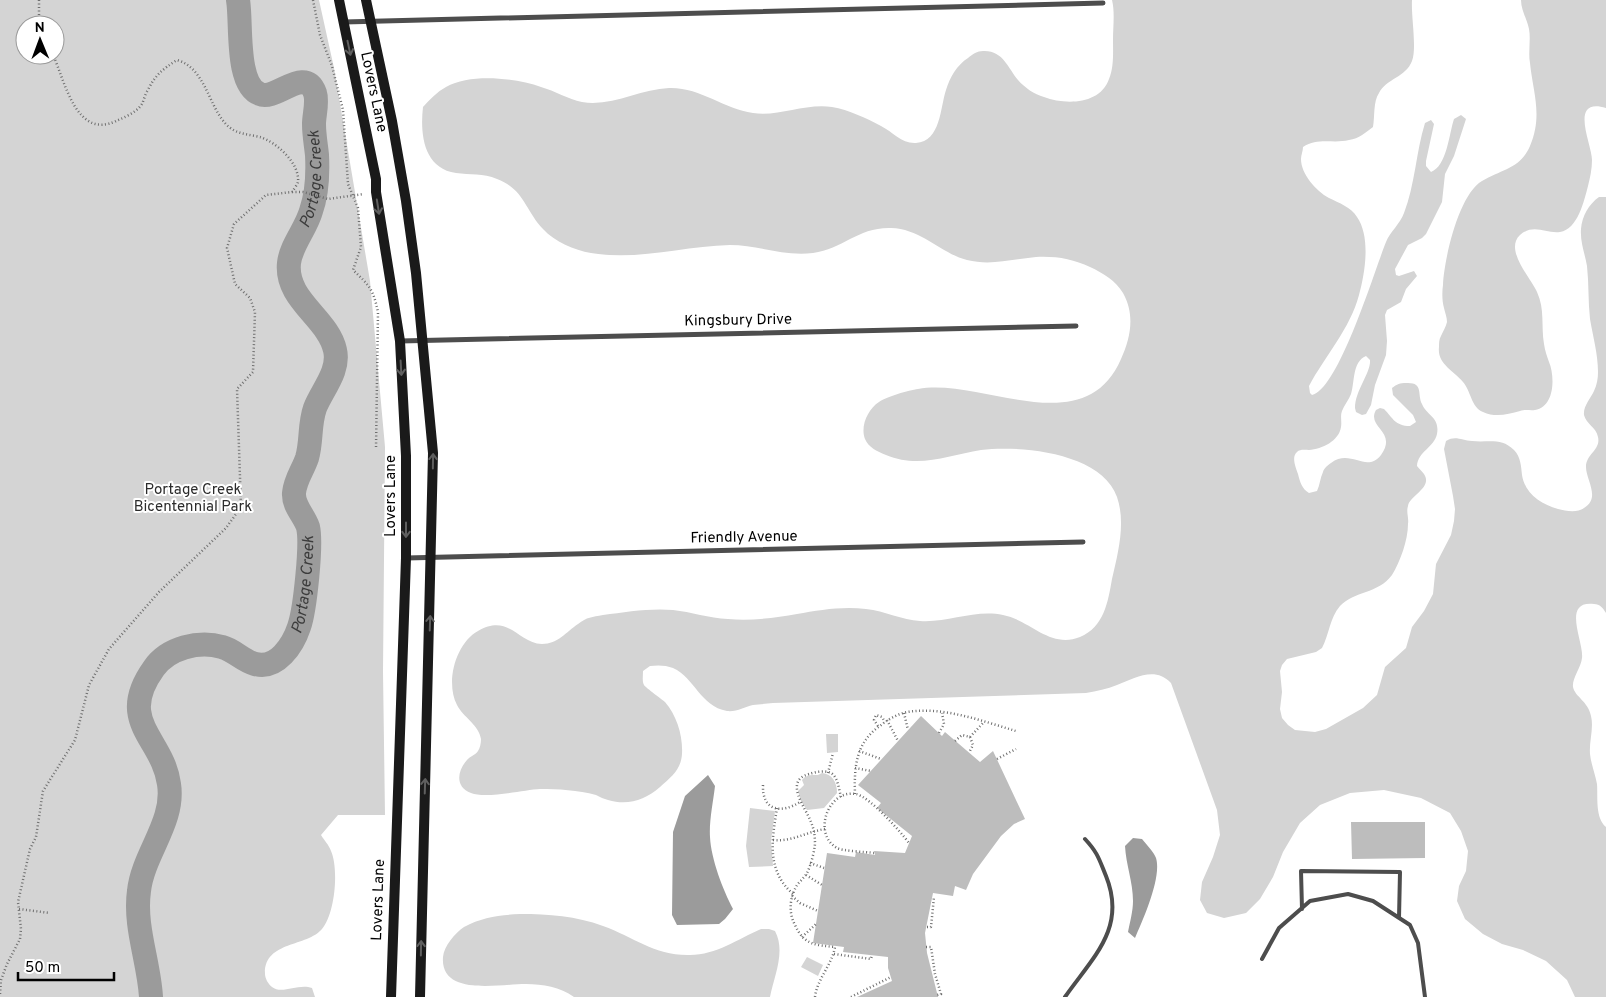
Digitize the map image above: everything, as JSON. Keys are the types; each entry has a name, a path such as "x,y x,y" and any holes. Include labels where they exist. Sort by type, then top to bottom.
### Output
{"street":[{"name":"Lovers Lane","path":"339,0 376,178 376,192 400,340 406,456 406,558 391,997"},
{"name":"Lovers Lane","path":"366,0 392,121 406,201 424,340 433,453 432,558 420,997"},
{"path":"344,22 1103,3"},
{"name":"Kingsbury Drive","path":"400,340 1076,326"},
{"name":"Friendly Avenue","path":"406,558 1083,542"}],"lane":[{"path":"1065,997 1105,941 1112,922 1113,903 1109,883 1096,851 1085,839"},
{"path":"1302,909 1301,871 1400,872 1399,918"},
{"path":"1262,959 1278,928 1310,902 1348,894 1373,901 1410,925 1418,943 1425,997"}],"path":[{"path":"39,0 39,15"},
{"path":"313,0 320,36 332,66 343,110 348,184 358,208 362,247 353,270 370,286 375,297 378,312 376,448"},
{"path":"57,65 72,102 83,118 96,125 108,125 132,114 141,105 148,88 161,70 177,60 186,63 198,75 216,110 226,124 239,134 261,138 279,147 294,166 298,182 292,192"},
{"path":"0,994 1,980 20,939 21,929 18,902 30,850 36,837 43,791 75,740 89,685 109,649 159,592 226,528 240,507 237,389 253,372 255,312 250,298 235,284 227,248 234,224 266,195 303,192 328,199 376,192"},
{"path":"855,794 855,768 862,743 878,726 904,713 922,711 956,714 1016,731"},
{"path":"904,713 908,730"},
{"path":"939,733 944,724 942,713"},
{"path":"878,726 874,720 876,715 886,721 898,741"},
{"path":"970,737 984,722"},
{"path":"955,740 962,735 970,737"},
{"path":"969,752 973,744 970,737"},
{"path":"997,759 1016,749"},
{"path":"859,751 881,759"},
{"path":"828,772 833,752"},
{"path":"855,768 871,771"},
{"path":"815,997 835,948 814,945 802,937 792,920 790,908 793,895 806,874 815,844 814,831 810,820 797,796 799,780 804,775 828,772 834,775 837,780 841,797"},
{"path":"763,785 764,796 772,807 787,809 800,802"},
{"path":"874,853 837,848 830,841 824,829 824,820 828,809 836,800 855,794 870,802 899,830 908,843"},
{"path":"777,808 773,840 777,873 784,885 800,903 818,911"},
{"path":"773,840 792,839 824,829"},
{"path":"810,863 824,868"},
{"path":"806,874 822,885"},
{"path":"927,927 931,927 934,897"},
{"path":"19,909 50,913"},
{"path":"802,937 816,924"},
{"path":"926,947 931,947 933,975 941,994 937,995"},
{"path":"834,954 871,959 872,955"},
{"path":"851,997 891,976"}],"green space":[{"name":"Portage Creek Bicentennial Park","path":"0,0 319,0 334,68 370,281 385,447 383,672 385,815 338,815 321,835 330,849 335,869 333,902 330,913 322,929 315,935 279,950 271,956 267,963 265,974 268,983 272,987 280,990 301,987 312,988 315,997 0,997"},
{"path":"1112,0 1412,0 1414,48 1412,61 1405,71 1386,84 1379,93 1375,105 1373,127 1353,139 1320,141 1303,147 1301,158 1306,176 1314,187 1344,206 1357,217 1364,235 1366,255 1355,307 1350,319 1309,386 1312,395 1322,388 1344,351 1365,301 1386,242 1404,213 1411,191 1425,123 1431,120 1434,124 1426,161 1426,166 1431,172 1436,169 1444,157 1454,119 1461,115 1466,119 1454,156 1445,174 1442,202 1426,234 1408,245 1395,269 1396,275 1399,276 1414,271 1417,276 1406,289 1401,302 1387,310 1385,315 1386,355 1375,385 1371,405 1366,414 1362,415 1356,412 1357,395 1370,365 1370,360 1366,356 1356,367 1351,394 1341,415 1340,432 1329,443 1319,448 1298,451 1294,457 1301,482 1309,493 1317,491 1324,469 1338,459 1345,458 1364,462 1375,460 1381,455 1386,440 1375,421 1376,410 1384,409 1401,425 1410,426 1416,422 1413,415 1393,395 1392,388 1400,384 1412,383 1418,387 1424,408 1437,424 1437,434 1433,443 1418,461 1417,466 1424,474 1426,483 1408,506 1408,530 1405,544 1392,575 1380,586 1346,601 1340,606 1334,615 1322,648 1316,652 1287,659 1282,665 1280,671 1282,692 1280,709 1282,718 1295,730 1315,732 1326,729 1363,708 1377,695 1385,667 1406,648 1412,627 1424,611 1433,594 1436,564 1451,535 1454,521 1455,509 1444,449 1446,441 1456,438 1468,441 1504,443 1514,450 1519,459 1526,488 1540,501 1558,509 1571,511 1581,510 1589,504 1592,494 1586,467 1588,459 1596,449 1598,437 1585,418 1584,412 1596,386 1598,372 1590,319 1587,266 1581,229 1584,215 1589,207 1599,197 1606,197 1606,613 1596,604 1584,605 1578,609 1576,624 1582,658 1573,687 1591,716 1590,754 1597,784 1600,818 1606,827 1606,997 1575,997 1567,980 1546,961 1523,950 1502,944 1483,934 1465,919 1457,901 1459,886 1466,871 1468,851 1461,831 1450,813 1421,798 1384,790 1350,793 1320,805 1300,823 1283,852 1273,877 1260,899 1246,913 1224,918 1207,913 1200,900 1202,882 1220,835 1217,810 1171,683 1158,675 1145,675 1109,688 1086,693 773,703 727,711 710,704 687,678 673,668 650,666 643,671 643,683 665,702 673,714 680,733 682,754 680,764 675,773 648,795 636,801 615,802 589,793 561,790 540,789 495,795 478,795 466,790 460,783 461,769 468,759 478,751 481,739 477,729 457,705 452,685 455,664 464,644 470,637 489,626 498,625 506,627 526,639 542,644 557,640 587,619 629,612 673,610 745,620 840,608 857,608 920,621 982,614 1003,615 1022,622 1050,637 1059,639 1069,640 1088,633 1095,627 1104,613 1120,538 1120,507 1117,497 1108,482 1095,470 1078,461 1038,451 998,449 981,450 934,460 910,461 898,459 877,451 866,442 864,423 868,413 879,402 898,394 918,389 944,388 1030,401 1057,403 1083,398 1104,384 1121,359 1129,334 1130,317 1127,301 1117,285 1095,269 1084,264 1050,257 976,262 957,257 922,237 902,229 891,228 869,231 824,251 803,254 730,245 626,255 609,255 578,250 559,242 548,234 537,222 519,194 506,183 487,176 445,170 437,164 430,157 423,138 423,107 446,87 480,78 519,81 577,101 593,103 669,88 702,94 742,111 753,113 773,113 822,106 838,108 885,128 906,142 916,143 924,141 935,130 946,90 954,72 960,64 973,54 979,52 990,51 996,53 1021,83 1040,96 1052,100 1071,102 1081,101 1098,94 1104,88 1112,70 1114,20"},
{"path":"1521,0 1606,0 1606,108 1594,106 1588,109 1585,115 1586,134 1591,153 1592,167 1584,199 1576,220 1566,230 1555,232 1530,230 1520,235 1516,241 1515,248 1520,264 1537,292 1541,305 1544,344 1552,375 1550,397 1542,408 1497,415 1479,410 1463,382 1440,358 1439,343 1447,322 1442,291 1446,260 1454,228 1466,199 1482,181 1516,164 1526,154 1534,135 1537,114 1529,59 1530,33"},
{"path":"826,734 838,734 838,752 827,753"},
{"path":"822,773 829,775 833,779 837,793 824,808 807,810 801,801 798,791 804,785 802,780 808,776"},
{"path":"750,808 775,811 771,841 773,866 749,867 746,846"},
{"path":"520,914 552,915 583,920 614,930 655,949 690,955 709,952 727,946 761,929 769,929 775,931 779,947 778,964 770,997 574,997 557,988 545,985 473,986 451,978 445,970 443,957 450,940 457,933 464,927 484,919"},
{"path":"807,957 823,965 818,976 801,967"}],"shaded area":[{"path":"708,775 715,786 710,825 711,846 718,874 733,909 719,924 677,925 672,915 673,832 685,796"},
{"path":"1133,838 1142,839 1155,856 1157,866 1151,898 1135,938 1128,932 1133,901 1125,846"}],"building":[{"path":"921,716 942,736 945,732 980,762 993,751 1025,819 1014,824 1001,836 973,874 966,890 955,886 953,896 933,893 925,933 927,953 938,997 857,997 892,981 888,968 888,957 843,952 844,947 813,943 827,853 855,857 856,852 875,855 874,851 905,853 912,836 877,808 881,803 858,785"},
{"path":"1351,822 1425,822 1425,858 1352,859"}],"waterway":[{"name":"Portage Creek","path":"151,997 138,917 139,891 146,864 163,825 170,798 165,768 140,716 139,702 143,687 160,661 167,655 185,647 194,645 222,647 231,650 251,663 263,665 277,660 293,641 304,607 309,547 308,527 295,502 294,493 297,479 307,458 315,408 333,373 336,358 331,339 300,298 290,276 290,256 309,218 316,191 315,93 310,85 304,82 267,95 260,94 252,88 243,66 238,0"}]}
